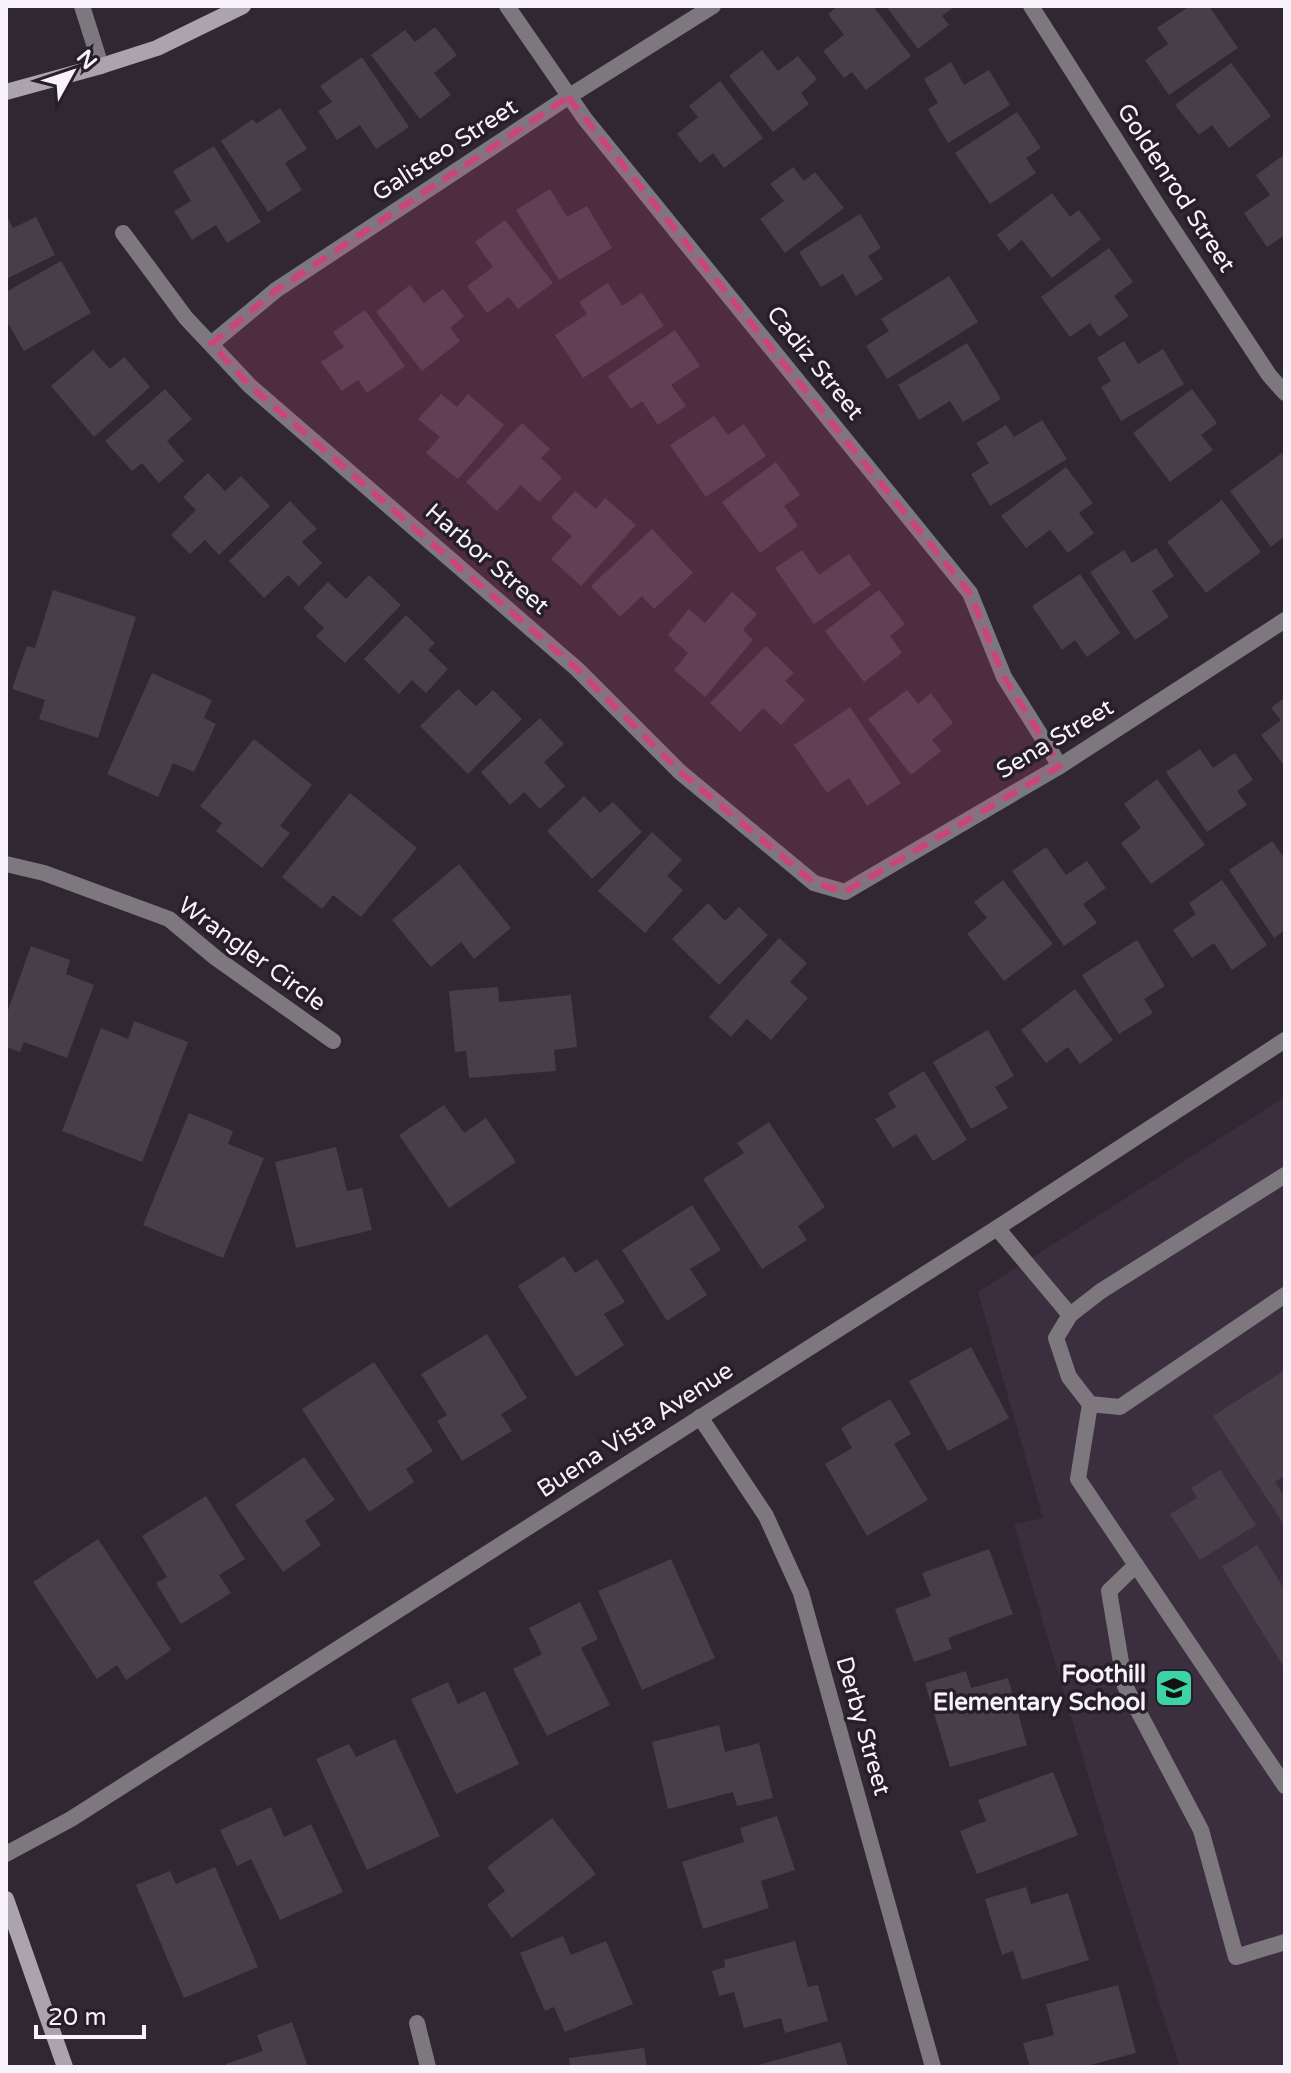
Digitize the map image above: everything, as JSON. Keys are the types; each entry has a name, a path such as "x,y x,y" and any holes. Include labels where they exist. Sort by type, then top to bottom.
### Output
{"street":[{"path":"82,6 101,66"},
{"path":"6,92 157,48 243,6"},
{"name":"Cadiz Street","path":"507,6 568,97 970,593 1004,677 1060,766"},
{"name":"Galisteo Street","path":"211,344 276,290 568,97 713,6"},
{"name":"Goldenrod Street","path":"1031,6 1177,237 1269,375 1285,393"},
{"name":"Harbor Street","path":"123,233 186,318 250,386 577,669 680,772 814,883 845,892"},
{"name":"Sena Street","path":"845,892 1060,766 1285,620"},
{"name":"Wrangler Circle","path":"6,864 44,873 169,919 216,958 333,1041"},
{"name":"Buena Vista Avenue","path":"6,1854 71,1819 997,1228 1285,1040"},
{"path":"1285,1175 1101,1291 1070,1315 1056,1338 1069,1377 1090,1404 1120,1407 1285,1295"},
{"path":"997,1228 1070,1315"},
{"path":"1090,1404 1078,1479 1285,1786"},
{"name":"Derby Street","path":"700,1417 766,1516 801,1593 933,2067"},
{"path":"1136,1565 1109,1591 1125,1686 1201,1830 1236,1957 1285,1942"},
{"path":"6,1899 65,2067"},
{"path":"417,2023 428,2067"}],"highlighted area":[{"path":"568,97 970,593 1004,677 1060,766 845,892 814,883 680,772 577,669 250,386 211,344 276,290"}],"shaded area":[{"name":"Foothill Elementary School","path":"1285,1097 1285,2067 1180,2067 1111,1852 1014,1524 1043,1518 978,1292"}],"building":[{"path":"838,6 873,6 911,56 866,90 852,72 844,78 823,51 844,35 828,14"},
{"path":"886,6 955,6 942,16 949,25 918,49"},
{"path":"1190,6 1209,6 1238,48 1169,95 1145,60 1168,44 1157,28"},
{"path":"435,27 457,55 434,73 451,95 420,119 371,55 405,30 415,42"},
{"path":"762,50 778,71 798,56 817,79 801,93 809,104 773,132 729,76"},
{"path":"362,57 409,127 376,149 360,125 337,140 318,111 332,102 320,86"},
{"path":"951,62 964,85 989,70 1010,105 948,143 928,109 938,103 924,79"},
{"path":"1231,63 1271,116 1229,148 1212,125 1199,135 1175,105"},
{"path":"720,81 763,138 724,168 713,153 700,163 677,134 698,117 689,106"},
{"path":"280,108 307,149 285,163 302,190 268,212 221,141 253,119 256,124"},
{"path":"1017,112 1041,148 1026,158 1036,173 990,204 955,153"},
{"path":"214,146 261,222 227,243 216,225 192,240 174,211 191,201 173,171"},
{"path":"1285,154 1285,235 1267,247 1244,213 1270,195 1256,175"},
{"path":"793,167 804,181 815,172 844,208 785,253 760,219 784,201 770,184"},
{"path":"550,189 567,217 587,206 612,248 559,280 516,210"},
{"path":"1052,193 1070,217 1079,210 1101,239 1052,278 1022,240 1009,251 997,235"},
{"path":"6,214 13,228 36,217 55,255 6,279"},
{"path":"860,214 881,248 868,256 883,279 856,296 843,274 821,287 799,252"},
{"path":"505,220 553,283 518,309 509,297 487,313 467,286 493,267 475,242"},
{"path":"1109,248 1133,282 1114,296 1129,316 1099,337 1090,323 1070,337 1041,297"},
{"path":"61,261 91,313 24,351 6,320 6,292"},
{"path":"949,276 978,322 887,379 866,346 889,331 881,319"},
{"path":"608,283 622,306 642,293 664,326 583,378 555,335 587,314 579,302"},
{"path":"410,285 424,303 443,289 464,316 450,328 460,341 422,371 376,312"},
{"path":"365,310 405,366 367,393 358,380 342,391 321,362 344,347 333,332"},
{"path":"675,330 700,366 671,385 686,406 658,425 642,401 631,409 608,376"},
{"path":"1124,341 1138,364 1163,349 1184,384 1121,421 1101,387 1111,381 1097,358"},
{"path":"967,343 1001,399 963,422 950,401 919,420 898,385"},
{"path":"93,350 110,369 124,357 150,387 94,437 51,386"},
{"path":"165,389 192,419 167,441 184,461 159,483 142,463 132,471 105,441"},
{"path":"1192,389 1217,423 1201,435 1213,450 1170,482 1133,433"},
{"path":"441,394 457,407 468,394 504,425 458,479 426,453 440,437 418,419"},
{"path":"714,416 728,435 744,424 766,456 706,497 670,445"},
{"path":"1042,420 1067,459 990,506 971,474 989,463 976,443 1006,425 1014,437"},
{"path":"522,423 550,449 541,458 562,478 539,502 521,485 497,511 466,482"},
{"path":"1282,453 1285,458 1285,536 1271,547 1230,491"},
{"path":"776,462 800,495 784,506 798,526 760,553 722,502"},
{"path":"1066,467 1093,503 1079,513 1094,533 1068,553 1050,530 1026,548 1001,516"},
{"path":"208,473 225,491 241,476 270,506 219,555 205,540 190,554 171,535 196,510 183,497"},
{"path":"575,491 596,509 605,498 636,525 581,586 551,559 572,536 551,518"},
{"path":"1222,500 1261,552 1206,593 1167,542"},
{"path":"290,501 317,529 302,542 322,563 299,586 288,575 264,598 229,561"},
{"path":"652,529 693,573 654,609 642,596 620,617 591,586"},
{"path":"1156,548 1174,576 1152,591 1169,617 1135,640 1090,572 1124,550 1132,563"},
{"path":"802,550 819,575 849,554 871,585 814,624 775,568"},
{"path":"1080,574 1120,633 1087,657 1075,640 1062,650 1032,606"},
{"path":"369,575 401,605 345,663 316,636 324,628 303,608 328,582 346,599"},
{"path":"53,590 136,617 98,738 39,719 45,700 12,689 27,646 35,648"},
{"path":"879,590 905,624 890,636 902,653 864,682 825,631"},
{"path":"732,592 757,614 743,630 753,640 705,697 674,670 688,653 668,635 689,609 705,623"},
{"path":"406,615 435,643 428,650 448,669 426,693 412,680 399,694 364,659"},
{"path":"766,646 794,673 785,681 805,700 781,725 763,708 740,732 710,703"},
{"path":"152,673 212,700 204,718 216,724 194,772 173,763 158,797 107,774"},
{"path":"458,689 476,706 493,690 522,719 468,774 420,726"},
{"path":"907,690 918,704 931,693 953,723 932,740 941,751 911,775 868,719"},
{"path":"1285,697 1285,767 1261,735 1281,720 1271,708"},
{"path":"850,707 901,783 867,806 849,778 827,793 794,745"},
{"path":"540,718 564,744 544,762 565,786 540,809 524,792 510,805 481,772"},
{"path":"254,739 312,785 280,826 290,833 262,868 216,831 222,823 200,806"},
{"path":"1200,749 1213,768 1235,753 1253,780 1237,791 1247,805 1207,832 1166,772"},
{"path":"1157,779 1205,845 1151,884 1121,843 1141,828 1124,804"},
{"path":"350,793 417,848 361,917 333,895 322,909 282,877"},
{"path":"584,796 600,813 613,802 642,832 592,879 547,831"},
{"path":"652,832 682,860 667,876 683,890 645,933 598,891"},
{"path":"1272,841 1285,859 1285,930 1274,938 1229,870"},
{"path":"1046,847 1066,875 1087,861 1106,888 1083,904 1097,923 1064,946 1012,871"},
{"path":"459,864 511,928 474,959 461,942 431,967 392,920"},
{"path":"1003,880 1053,944 1004,981 967,934 987,918 974,902"},
{"path":"1222,880 1267,945 1232,970 1214,943 1192,958 1173,930 1196,914 1189,903"},
{"path":"708,903 725,921 739,907 768,935 719,985 672,939"},
{"path":"779,938 807,963 790,982 808,998 771,1040 747,1019 731,1037 709,1017"},
{"path":"1137,940 1165,986 1144,999 1153,1013 1119,1034 1082,975"},
{"path":"31,946 70,960 66,974 94,985 67,1058 24,1042 20,1052 6,1047 6,1016"},
{"path":"498,987 499,1002 571,995 577,1047 554,1050 556,1071 469,1078 466,1051 455,1052 449,991"},
{"path":"1075,989 1113,1040 1080,1064 1068,1047 1046,1063 1021,1030"},
{"path":"134,1021 188,1042 142,1162 62,1131 101,1028 128,1039"},
{"path":"988,1030 1014,1076 995,1087 1008,1108 971,1129 933,1062"},
{"path":"924,1071 967,1140 933,1161 916,1134 893,1148 875,1119 896,1107 888,1093"},
{"path":"444,1105 464,1133 486,1118 516,1162 449,1208 399,1135"},
{"path":"189,1113 233,1131 228,1144 264,1158 223,1258 143,1225"},
{"path":"769,1122 825,1207 798,1226 807,1240 762,1269 703,1179 744,1153 737,1143"},
{"path":"336,1147 347,1191 362,1188 372,1230 296,1248 275,1162"},
{"path":"692,1205 721,1250 690,1269 707,1295 667,1321 622,1250"},
{"path":"564,1256 575,1273 597,1259 625,1302 604,1314 624,1345 576,1377 518,1286"},
{"path":"487,1334 527,1398 501,1414 512,1431 462,1461 437,1421 447,1415 421,1374"},
{"path":"971,1347 1009,1418 948,1451 909,1381"},
{"path":"374,1362 433,1451 406,1469 414,1482 369,1512 302,1409"},
{"path":"1285,1370 1285,1475 1275,1482 1285,1497 1285,1526 1213,1416"},
{"path":"890,1399 911,1434 894,1444 928,1500 867,1536 825,1464 852,1448 841,1428"},
{"path":"304,1457 335,1500 305,1521 321,1545 283,1572 235,1505"},
{"path":"1220,1470 1256,1525 1200,1560 1170,1514 1197,1498 1191,1488"},
{"path":"206,1496 245,1559 219,1575 231,1593 181,1624 156,1583 167,1577 142,1536"},
{"path":"98,1539 171,1650 126,1680 117,1665 97,1679 33,1582"},
{"path":"1257,1545 1285,1590 1285,1669 1222,1567"},
{"path":"989,1549 1013,1614 948,1638 952,1649 914,1662 895,1609 931,1596 922,1573"},
{"path":"671,1559 715,1658 642,1690 598,1591"},
{"path":"580,1602 598,1639 581,1648 610,1705 547,1736 513,1669 542,1654 529,1628"},
{"path":"966,1671 971,1688 1008,1678 1027,1745 950,1767 925,1683"},
{"path":"448,1682 458,1704 485,1691 519,1764 456,1794 411,1699"},
{"path":"719,1725 725,1752 759,1743 773,1798 737,1806 733,1792 668,1809 652,1742"},
{"path":"395,1739 440,1836 367,1870 316,1759 349,1744 356,1757"},
{"path":"1053,1772 1078,1835 977,1874 960,1831 986,1821 978,1800"},
{"path":"271,1807 284,1837 311,1824 343,1892 280,1920 251,1859 237,1866 220,1830"},
{"path":"777,1816 795,1870 761,1881 769,1908 703,1929 682,1862 744,1842 740,1828"},
{"path":"552,1818 596,1874 512,1938 487,1905 505,1891 487,1867"},
{"path":"215,1867 258,1967 184,1998 136,1885 170,1871 176,1884"},
{"path":"1026,1887 1031,1904 1068,1893 1089,1960 1022,1980 1013,1951 1002,1955 985,1899"},
{"path":"563,1936 571,1955 606,1941 633,2004 565,2032 554,2007 545,2011 520,1953"},
{"path":"795,1941 808,1987 818,1985 828,2021 785,2033 781,2018 744,2028 734,1992 719,1996 712,1971 725,1967 724,1960"},
{"path":"1118,1985 1136,2053 1083,2067 1030,2067 1023,2043 1054,2035 1046,2004"},
{"path":"292,2022 308,2067 227,2067 226,2064 263,2051 257,2035"},
{"path":"841,2042 848,2067 755,2067 755,2066"},
{"path":"644,2048 647,2067 570,2067 569,2058"}],"place":[{"name":"Foothill Elementary School","path":"1174,1688"}]}
